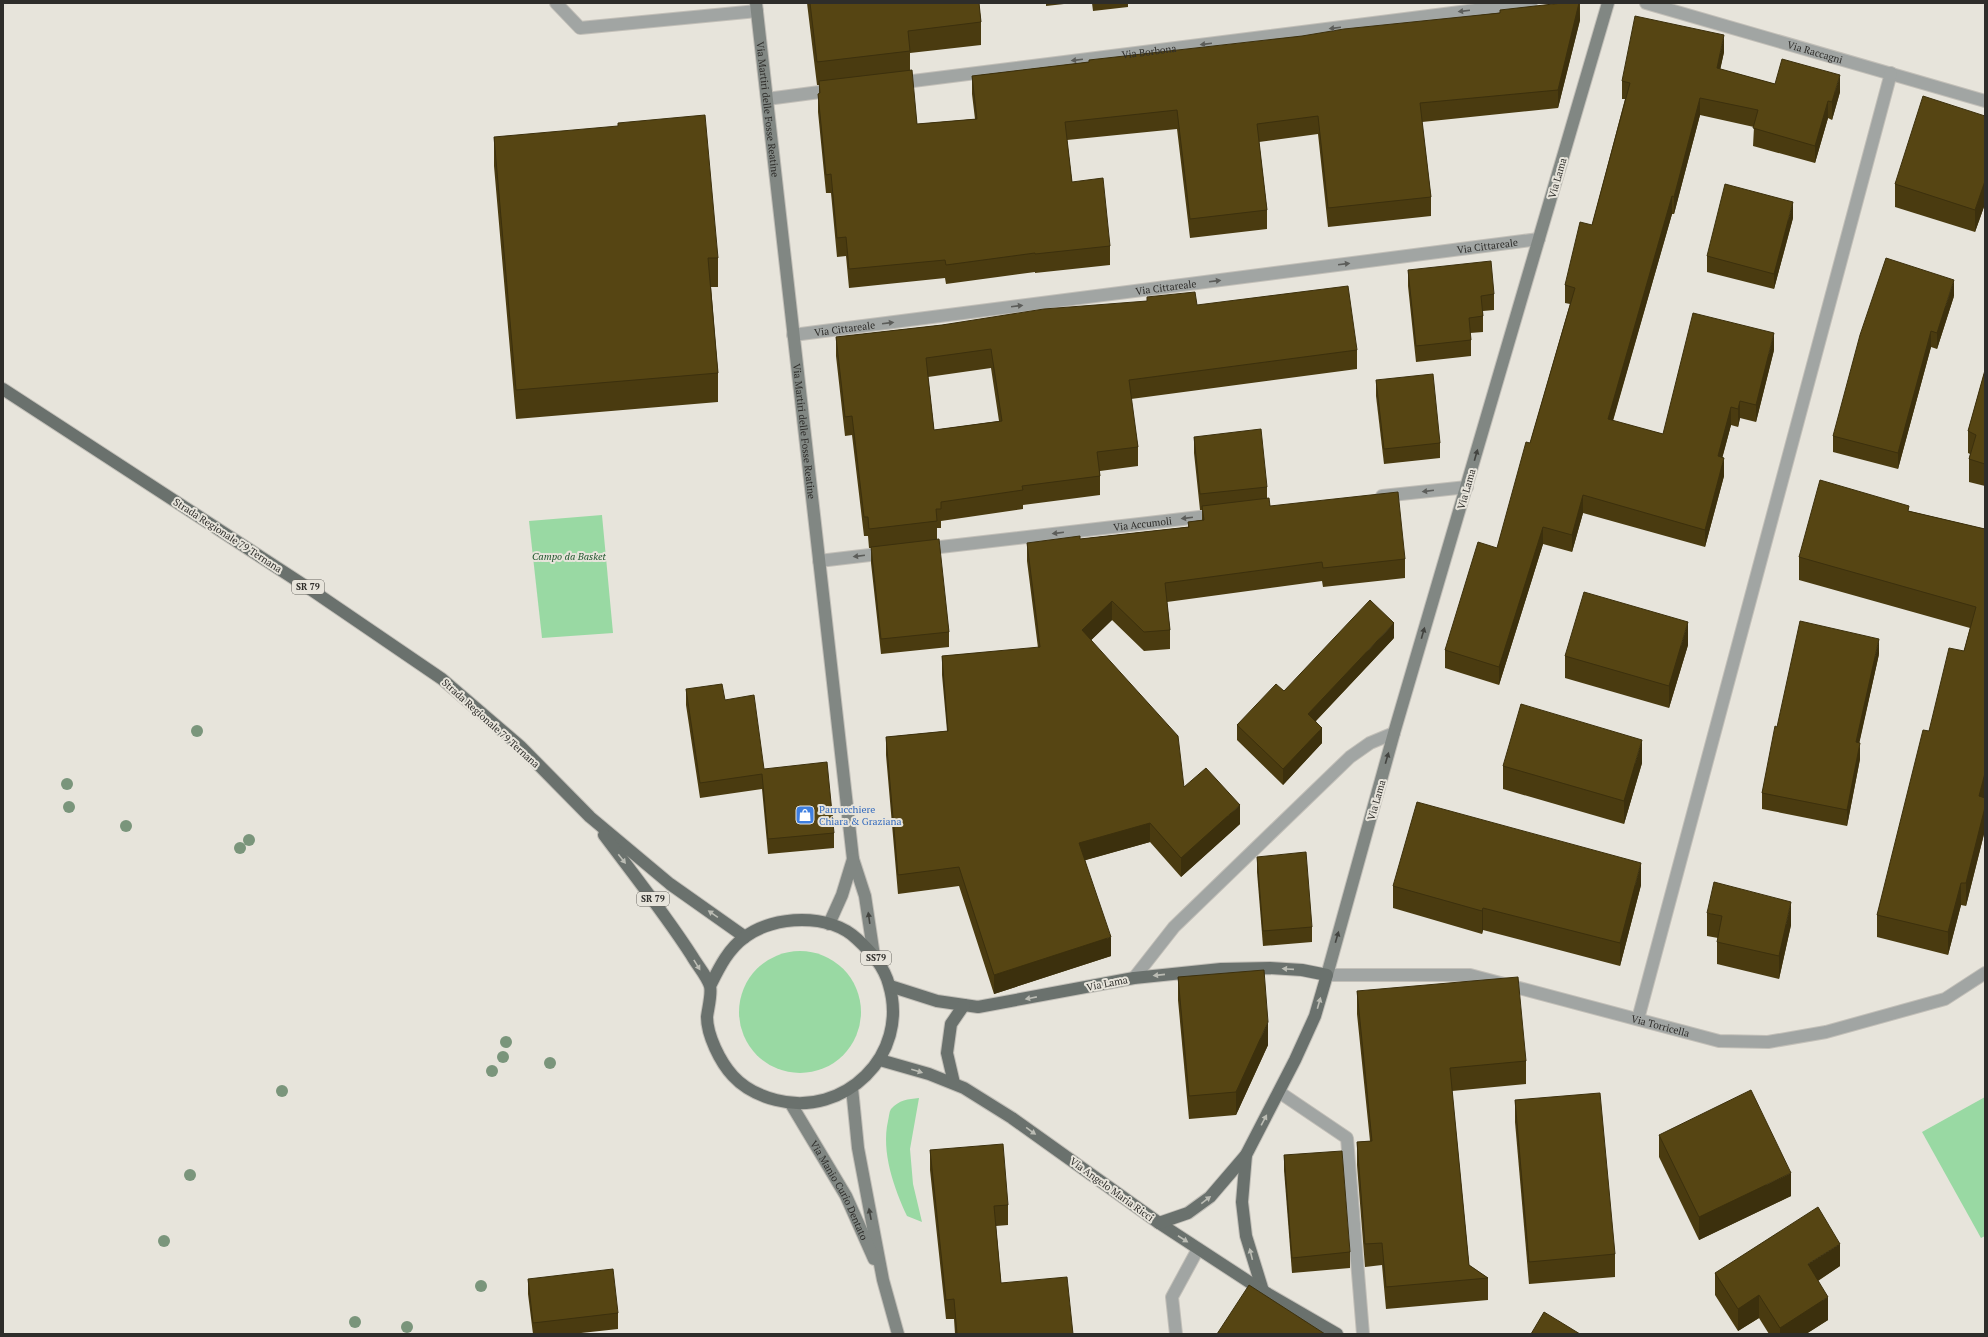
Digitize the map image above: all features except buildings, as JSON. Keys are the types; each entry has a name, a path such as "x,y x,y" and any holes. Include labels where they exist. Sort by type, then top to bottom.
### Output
{"main road":[{"name":"Via Lama","path":"1263,1291 1246,1236 1242,1202 1246,1155 1279,1092 1315,1016 1394,733 1608,3"},
{"name":"Via Martiri delle Fosse Reatine","path":"756,7 853,859 865,896 874,956"},
{"name":"Strada Regionale 79 Ternana","path":"3,389 313,591 442,679 520,746 590,816 670,884 745,937"},
{"name":"Strada Regionale 79 Ternana","path":"590,816 670,921 710,986"},
{"name":"Via Martiri delle Fosse Reatine","path":"829,924 842,895 853,859"},
{"name":"SS79","path":"745,937 765,926 786,920 808,919 829,924 854,936 874,956 890,986 893,1011 892,1024 890,1036 880,1060 852,1088"},
{"path":"745,937 724,959 710,986 707,1019 716,1050 733,1076 760,1096 791,1104 823,1102 852,1088"},
{"name":"Via Lama","path":"890,986 937,1001 985,1006 1134,978 1221,969 1270,968 1302,970 1327,975"},
{"path":"954,1083 948,1052 951,1024 964,1005"},
{"name":"Via Angelo Maria Ricci","path":"880,1060 954,1083 1012,1118 1198,1249 1263,1291 1337,1334"},
{"name":"Via Manio Curio Dentato","path":"852,1088 858,1148 883,1280 898,1334"},
{"name":"Via Manio Curio Dentato","path":"791,1104 846,1196 883,1280"},
{"path":"1159,1223 1188,1213 1210,1197 1246,1155"}],"street":[{"path":"556,3 580,28 756,7"},
{"name":"Via Borbona","path":"885,84 1531,3"},
{"name":"Via Raccagni","path":"1646,3 1985,101"},
{"path":"1638,1019 1891,73"},
{"path":"767,99 846,89"},
{"name":"Via Cittareale","path":"793,335 1539,239"},
{"path":"1372,498 1466,487"},
{"name":"Via Accumoli","path":"914,550 1230,514"},
{"path":"819,561 898,552"},
{"path":"1134,978 1174,927 1350,757 1370,743 1394,733"},
{"name":"Via Torricella","path":"1327,975 1470,975 1718,1040 1768,1042 1826,1032 1945,998 1985,973"},
{"path":"1279,1092 1347,1138 1363,1334"},
{"path":"1176,1334 1172,1296 1198,1249"}],"green space":[{"name":"Campo da Basket","path":"602,515 613,633 542,638 529,521"},
{"path":"800,951 812,952 823,956 834,961 843,969 851,978 856,989 860,1000 860,1024 856,1035 851,1046 843,1055 834,1063 823,1068 812,1072 800,1073 788,1072 777,1068 766,1063 757,1055 749,1046 744,1035 740,1024 739,1012 740,1000 744,989 749,978 757,969 766,961 777,956 788,952"},
{"path":"1985,1097 1985,1236 1981,1238 1922,1132"},
{"path":"919,1098 910,1149 913,1184 922,1222 907,1216 893,1182 886,1145 886,1133 891,1109 900,1102"}],"place":[{"name":"Parrucchiere Chiara & Graziana","path":"805,815"}]}
